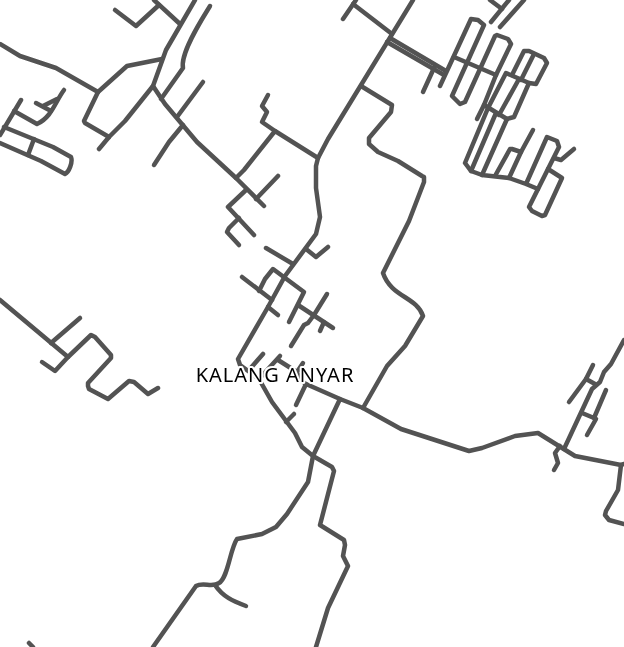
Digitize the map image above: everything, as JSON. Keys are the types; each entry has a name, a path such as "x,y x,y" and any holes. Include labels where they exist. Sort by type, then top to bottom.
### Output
{"street":[{"path":"154,0 180,24"},
{"path":"99,149 108,137 125,122 153,86 162,59 195,0"},
{"path":"316,647 328,608 348,566 344,556 344,540 320,525 334,470 302,447 272,402 259,378 240,365 238,359 285,276 316,234 320,217 315,173 318,158 413,0"},
{"path":"491,0 502,9"},
{"path":"490,22 509,0"},
{"path":"500,27 524,0"},
{"path":"343,19 355,2 389,38 434,68 445,73"},
{"path":"115,10 136,26 159,6"},
{"path":"162,99 183,68 182,63 192,36 210,6"},
{"path":"440,86 470,19 478,20 484,25 452,95 460,104 465,102 495,36 508,39 510,47 496,75 466,163 471,171 482,175 509,178 538,189"},
{"path":"389,38 445,73"},
{"path":"0,44 20,56 50,65 98,92"},
{"path":"477,119 505,73 536,84 547,64 544,58 529,51 524,51 512,75"},
{"path":"471,171 498,114 534,54"},
{"path":"454,57 496,75"},
{"path":"108,137 85,124 84,121 98,92 127,66 162,59"},
{"path":"423,92 434,68"},
{"path":"176,117 203,82"},
{"path":"486,107 507,119 514,117 529,83"},
{"path":"153,86 176,117 208,154 264,206"},
{"path":"361,86 392,105 390,112 369,138 369,144 378,152 398,161 422,176 424,182 409,221 383,273 391,288 417,306 423,316 405,346 387,366 363,408"},
{"path":"14,110 37,124 46,119 64,90"},
{"path":"268,95 262,106 267,112 262,122 318,158"},
{"path":"43,106 58,99"},
{"path":"0,135 21,100"},
{"path":"36,103 51,111"},
{"path":"482,175 507,119"},
{"path":"154,165 183,125"},
{"path":"0,143 65,174 68,172 72,161 72,157 4,127"},
{"path":"509,178 533,130"},
{"path":"236,178 275,131"},
{"path":"526,184 550,131"},
{"path":"547,137 557,141 559,145 554,158 548,168 530,208 542,216 545,215 549,208 562,178 548,168"},
{"path":"28,156 34,140"},
{"path":"554,158 561,160 574,149"},
{"path":"495,176 510,150 521,152"},
{"path":"256,199 278,176"},
{"path":"246,190 228,206 254,235"},
{"path":"239,218 229,228 228,232 239,245"},
{"path":"306,249 316,257 328,247"},
{"path":"266,248 293,264"},
{"path":"259,290 272,270 285,276 304,292 288,322"},
{"path":"242,276 272,300"},
{"path":"291,346 327,294"},
{"path":"0,300 51,344 68,356"},
{"path":"298,305 333,328"},
{"path":"268,308 278,315"},
{"path":"51,344 80,318"},
{"path":"320,331 324,322"},
{"path":"42,362 55,370 93,335 112,358 88,383 89,389 108,399 129,381 134,382 148,394 158,388"},
{"path":"554,470 558,463 555,453 562,448 582,413 595,384 600,382 604,372 623,343"},
{"path":"249,370 263,354"},
{"path":"259,378 279,358 297,372 300,380 306,384 363,408 401,429 441,443 475,451 514,436 538,433 576,456 622,464 618,490 605,515 609,520 624,524"},
{"path":"297,372 303,363"},
{"path":"569,402 586,379 593,365"},
{"path":"586,379 595,384"},
{"path":"296,405 306,384"},
{"path":"587,435 596,420 594,418 606,390"},
{"path":"153,647 196,586 200,584 215,585 223,578 231,551 237,539 267,532 276,527 287,514 308,482 313,456 340,399"},
{"path":"582,413 594,418"},
{"path":"286,422 294,414"},
{"path":"215,585 231,600 246,606"}],"district":[{"name":"KALANG ANYAR","path":"275,375"}]}
